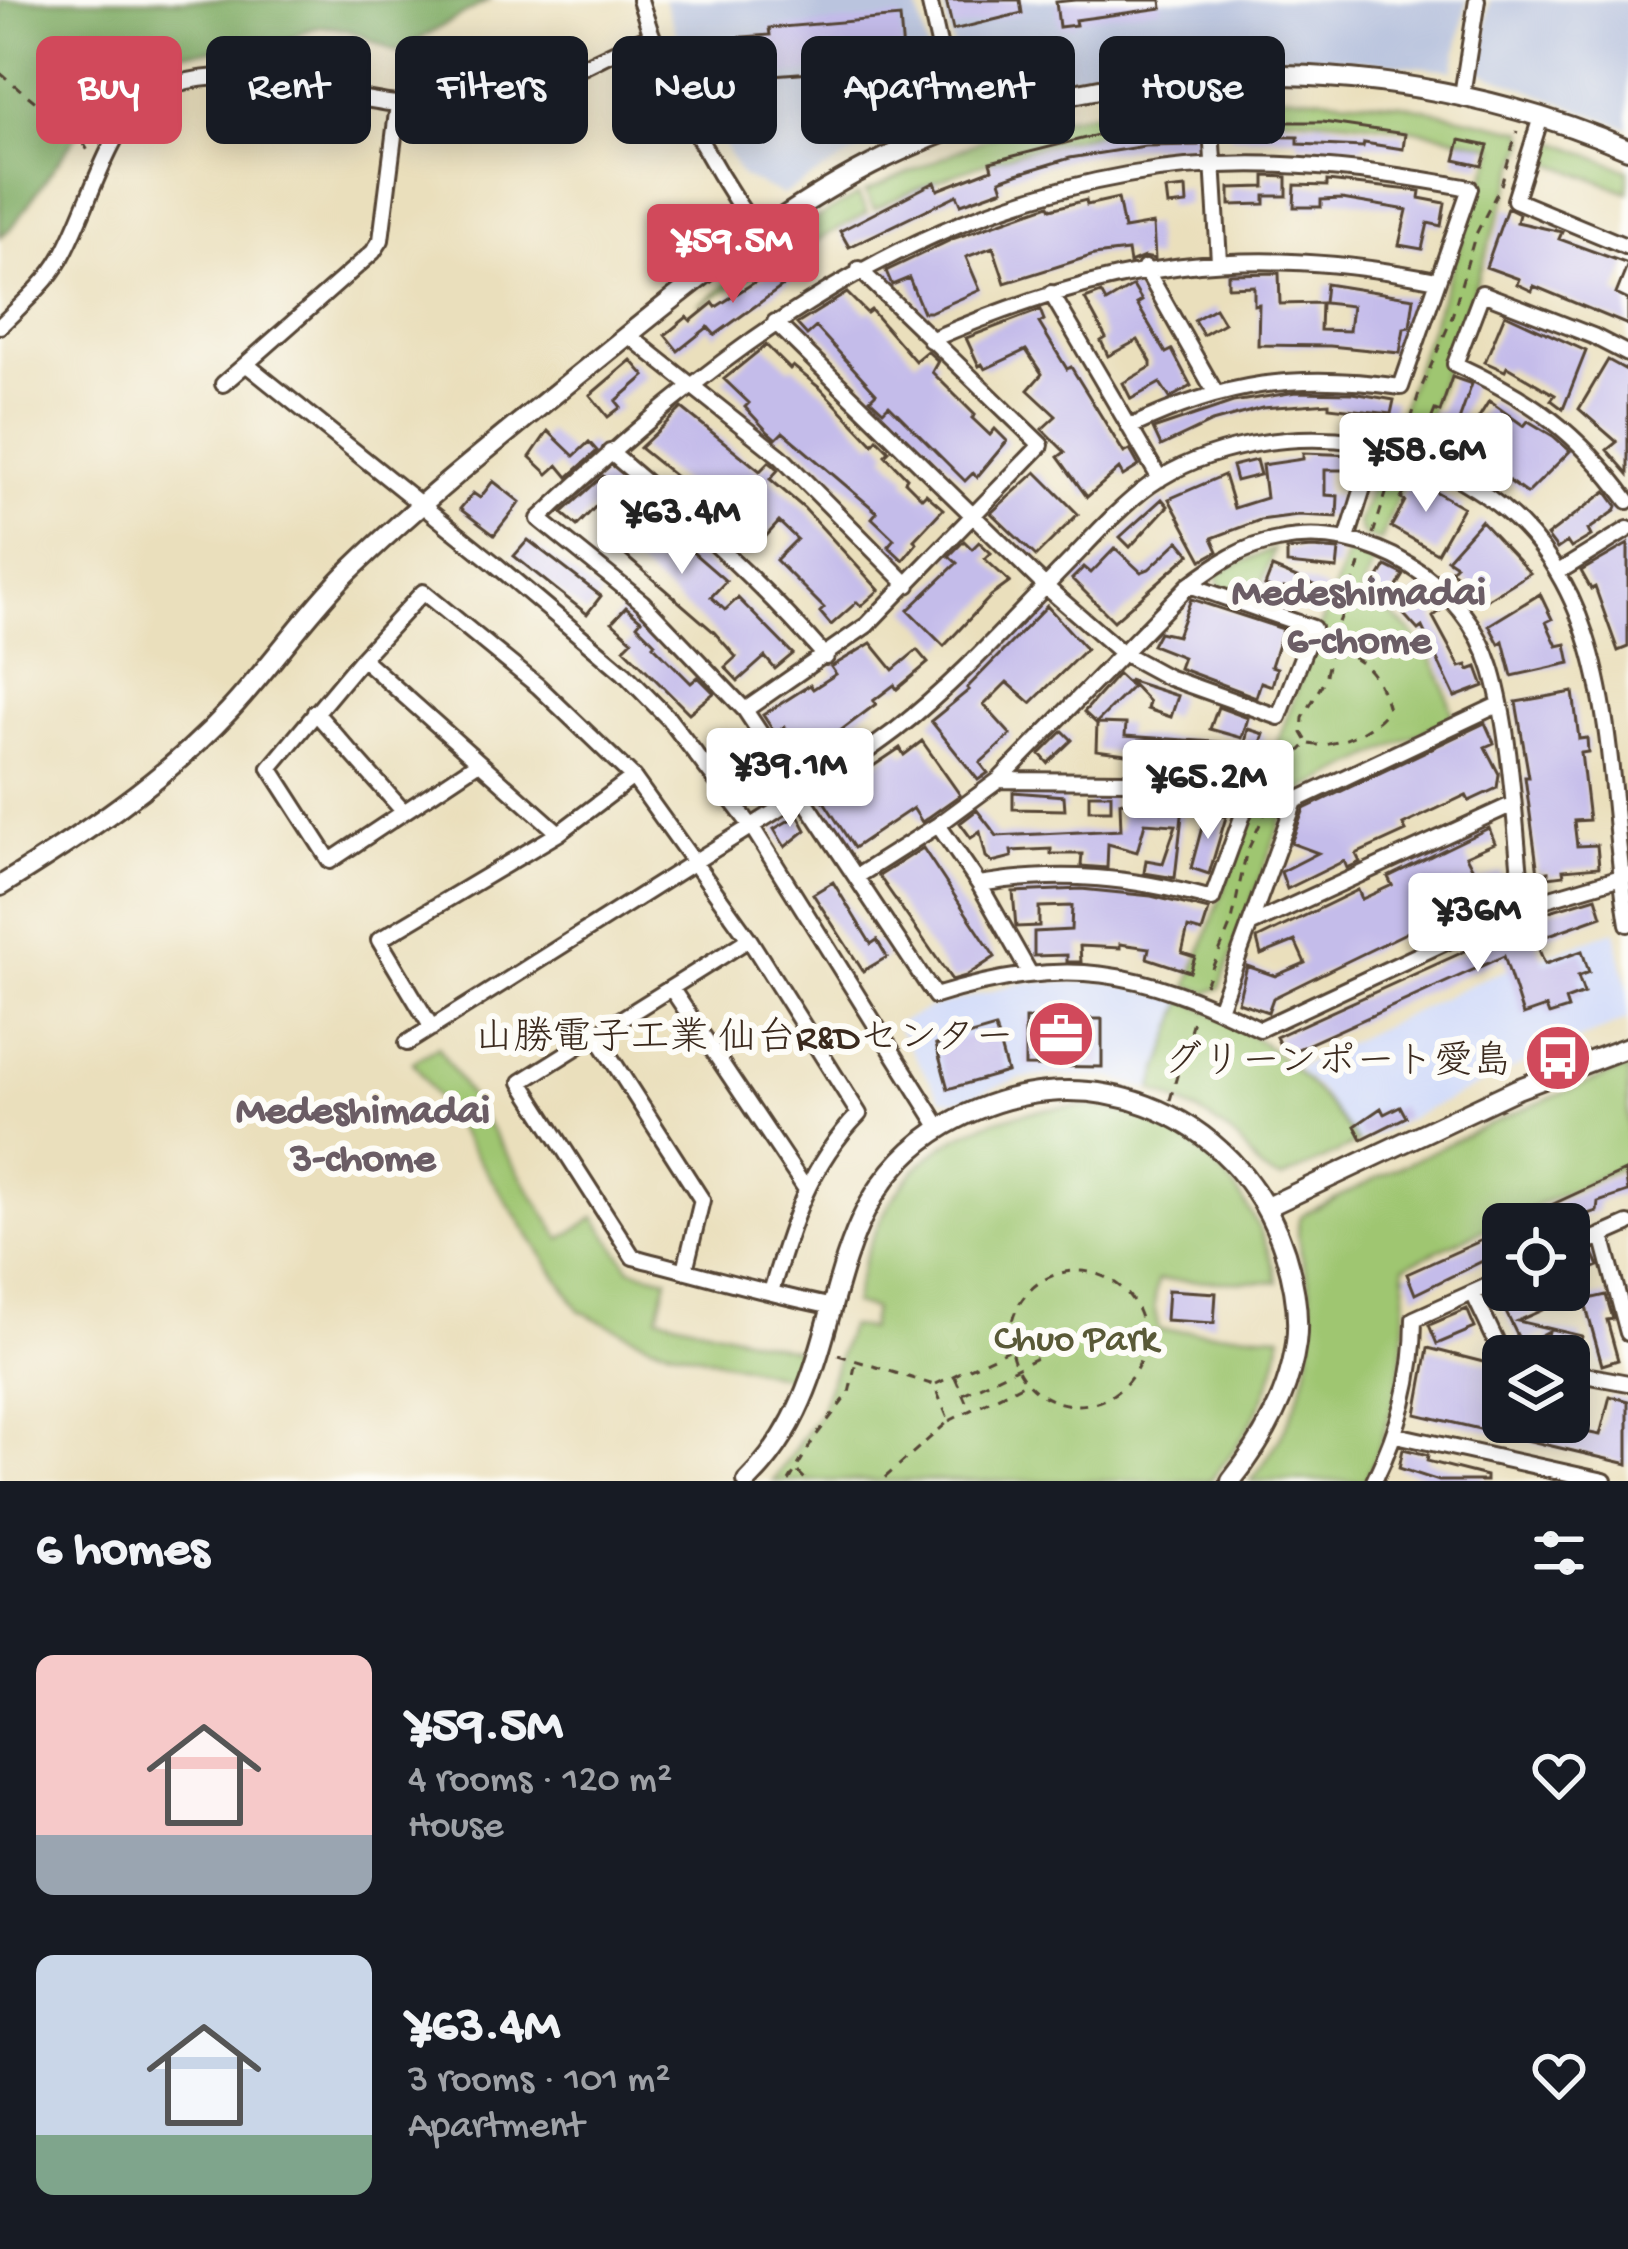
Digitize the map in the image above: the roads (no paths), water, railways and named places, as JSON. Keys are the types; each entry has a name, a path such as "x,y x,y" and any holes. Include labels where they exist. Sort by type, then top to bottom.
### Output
{"street":[{"path":"640,0 650,36"},
{"path":"929,0 937,36"},
{"path":"1462,95 1477,0"},
{"path":"0,326 60,260 119,127 142,103 167,88 210,76 258,79 395,103"},
{"path":"1285,76 1462,95 1628,149"},
{"path":"1540,117 1515,200 1628,247"},
{"path":"223,384 373,252 381,239 395,128"},
{"path":"706,144 759,235"},
{"path":"0,886 94,824 179,759 227,713 346,574 628,335 759,235 873,164 920,144"},
{"path":"1211,144 1219,261"},
{"path":"1130,427 1215,392 1300,378 1401,387 1470,188 1338,168 1212,166 1125,175 1043,195 949,228 859,269 775,322 610,452 539,519 642,602 746,710 935,996 985,981 1081,972 1134,979 1200,1000 1260,1030 1523,906 1624,875"},
{"path":"930,340 1051,293 1144,268 1219,261 1367,267 1437,280"},
{"path":"1144,268 1215,392"},
{"path":"746,710 867,626 1041,445 859,269"},
{"path":"1628,354 1482,292 1455,364 1506,388 1565,427 1628,501"},
{"path":"1051,293 1160,478"},
{"path":"775,322 1045,586 1121,652 1167,677 1280,717 1312,628 1190,585"},
{"path":"628,335 781,457 908,585"},
{"path":"246,364 624,673 668,718 752,827 940,1128"},
{"path":"407,1043 752,827 893,732 944,691 1113,516 1160,478 1255,444 1331,438 1401,452 1488,496 1522,524 1561,571 1584,623 1598,680 1628,924"},
{"path":"1347,539 1376,446"},
{"path":"610,452 708,534 826,657"},
{"path":"1561,571 1628,529"},
{"path":"856,877 999,780 1190,585 1225,559 1255,545 1313,536 1347,539 1418,569 1453,600 1479,638 1500,704 1523,906"},
{"path":"479,762 330,861 270,768 423,592 538,686 633,777 696,861 859,1114 825,1154 805,1188 771,1292"},
{"path":"362,658 559,832"},
{"path":"1219,1009 1295,801 1500,704"},
{"path":"315,712 404,812"},
{"path":"432,1028 379,940 559,832 633,777"},
{"path":"979,884 1050,875 1109,876 1212,899 1245,809 1129,781 999,780"},
{"path":"1252,924 1511,805"},
{"path":"938,825 979,884 1030,974"},
{"path":"748,939 521,1082 633,1258 834,1307"},
{"path":"671,988 805,1188"},
{"path":"596,1035 702,1200 685,1270"},
{"path":"1267,1207 1517,1089 1628,1047"},
{"path":"747,1481 788,1431 808,1390 855,1228 887,1175 940,1128 993,1101 1057,1089 1109,1093 1151,1106 1193,1129 1230,1160 1267,1207 1294,1286 1296,1341 1282,1396 1258,1445 1231,1481"},
{"path":"1590,1240 1628,1224"},
{"path":"1602,1235 1628,1333"},
{"path":"1374,1481 1396,1435 1410,1379 1414,1319 1482,1289"},
{"path":"1473,1293 1493,1335"},
{"path":"1590,1376 1628,1384"},
{"path":"1396,1435 1604,1481"}],"place":[{"name":"山勝電子工業 仙台R&Dセンター","path":"1061,1034"},
{"name":"グリーンポート愛島","path":"1558,1058"}],"district":[{"name":"Medeshimadai 6-chome","path":"1359,612"},
{"name":"Medeshimadai 3-chome","path":"363,1130"}],"park label":[{"name":"Chuo Park","path":"1076,1335"}]}
